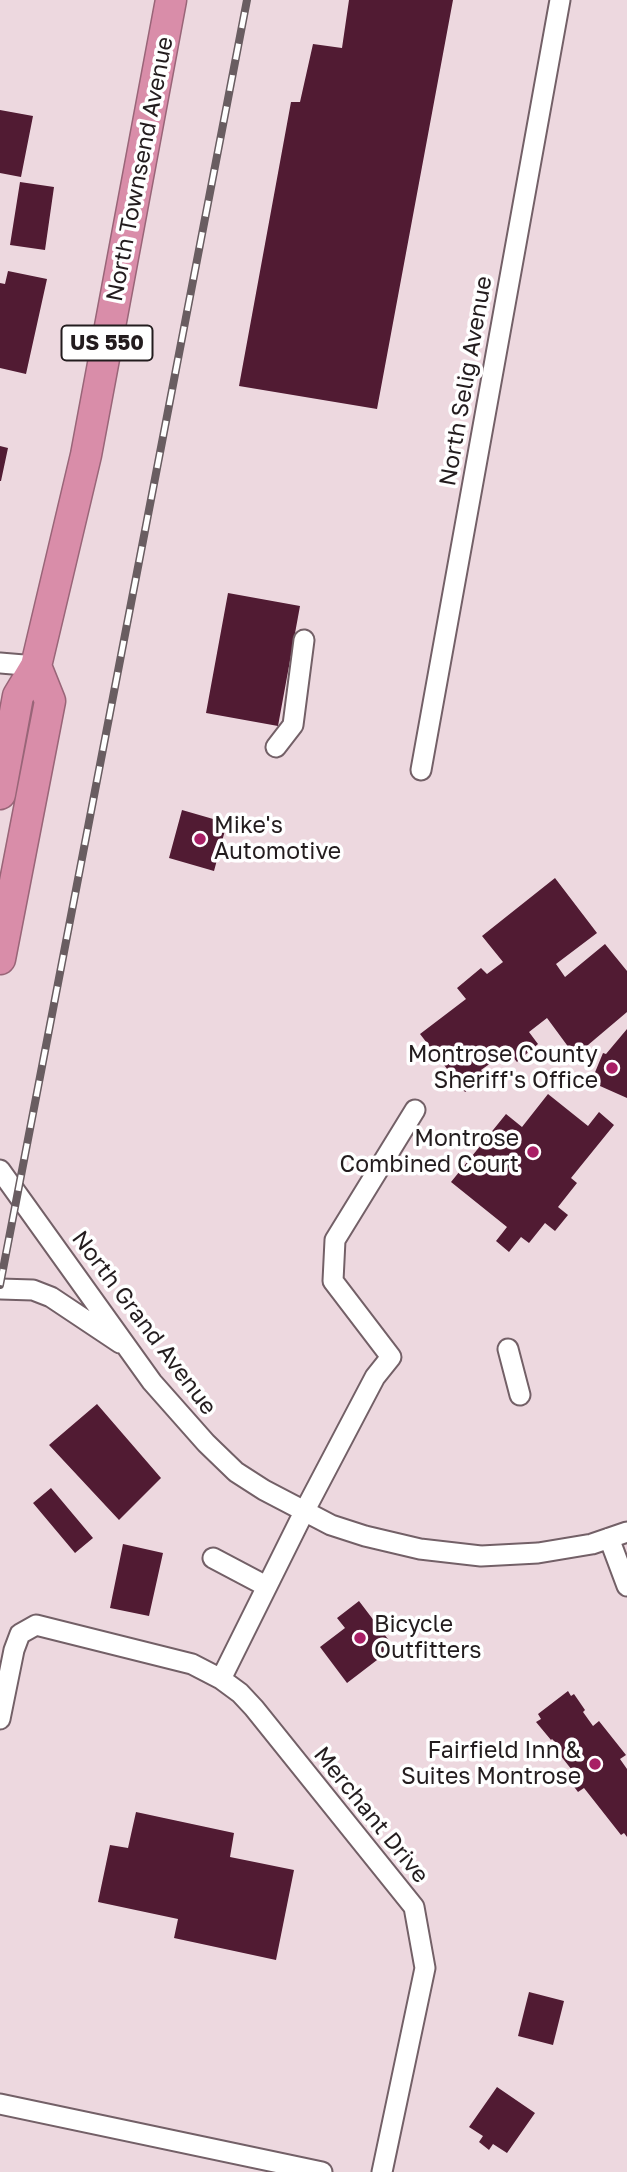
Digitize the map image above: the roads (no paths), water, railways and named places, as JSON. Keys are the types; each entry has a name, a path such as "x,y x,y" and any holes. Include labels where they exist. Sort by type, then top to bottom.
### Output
{"highway":[{"name":"North Townsend Avenue","path":"0,794 18,696 36,666 86,455 171,0"},
{"path":"0,959 50,701 36,666"}],"street":[{"name":"North Selig Avenue","path":"421,770 560,0"},
{"path":"276,747 293,725 304,640"},
{"path":"0,663 36,666"},
{"path":"221,1679 266,1586 375,1377 391,1357 333,1281 335,1240 415,1110"},
{"name":"North Grand Avenue","path":"0,1170 152,1382 206,1443 236,1472 304,1512 331,1525 365,1536 420,1549 481,1556 538,1553 592,1544 622,1534"},
{"path":"0,1289 33,1290 51,1297 129,1349"},
{"path":"509,1349 520,1395"},
{"path":"622,1534 627,1586"},
{"path":"212,1558 266,1586"},
{"name":"Merchant Drive","path":"0,1719 14,1650 20,1634 36,1625 192,1664 221,1679 254,1708 414,1907 425,1968 382,2172"},
{"path":"0,2104 322,2172"}],"railway":[{"path":"0,1285 247,0"}],"place":[{"name":"Mike's Automotive","path":"200,839"},
{"name":"Montrose County Sheriff's Office","path":"612,1068"},
{"name":"Montrose Combined Court","path":"533,1152"},
{"name":"Bicycle Outfitters","path":"360,1638"},
{"name":"Fairfield Inn & Suites Montrose","path":"595,1764"}]}
